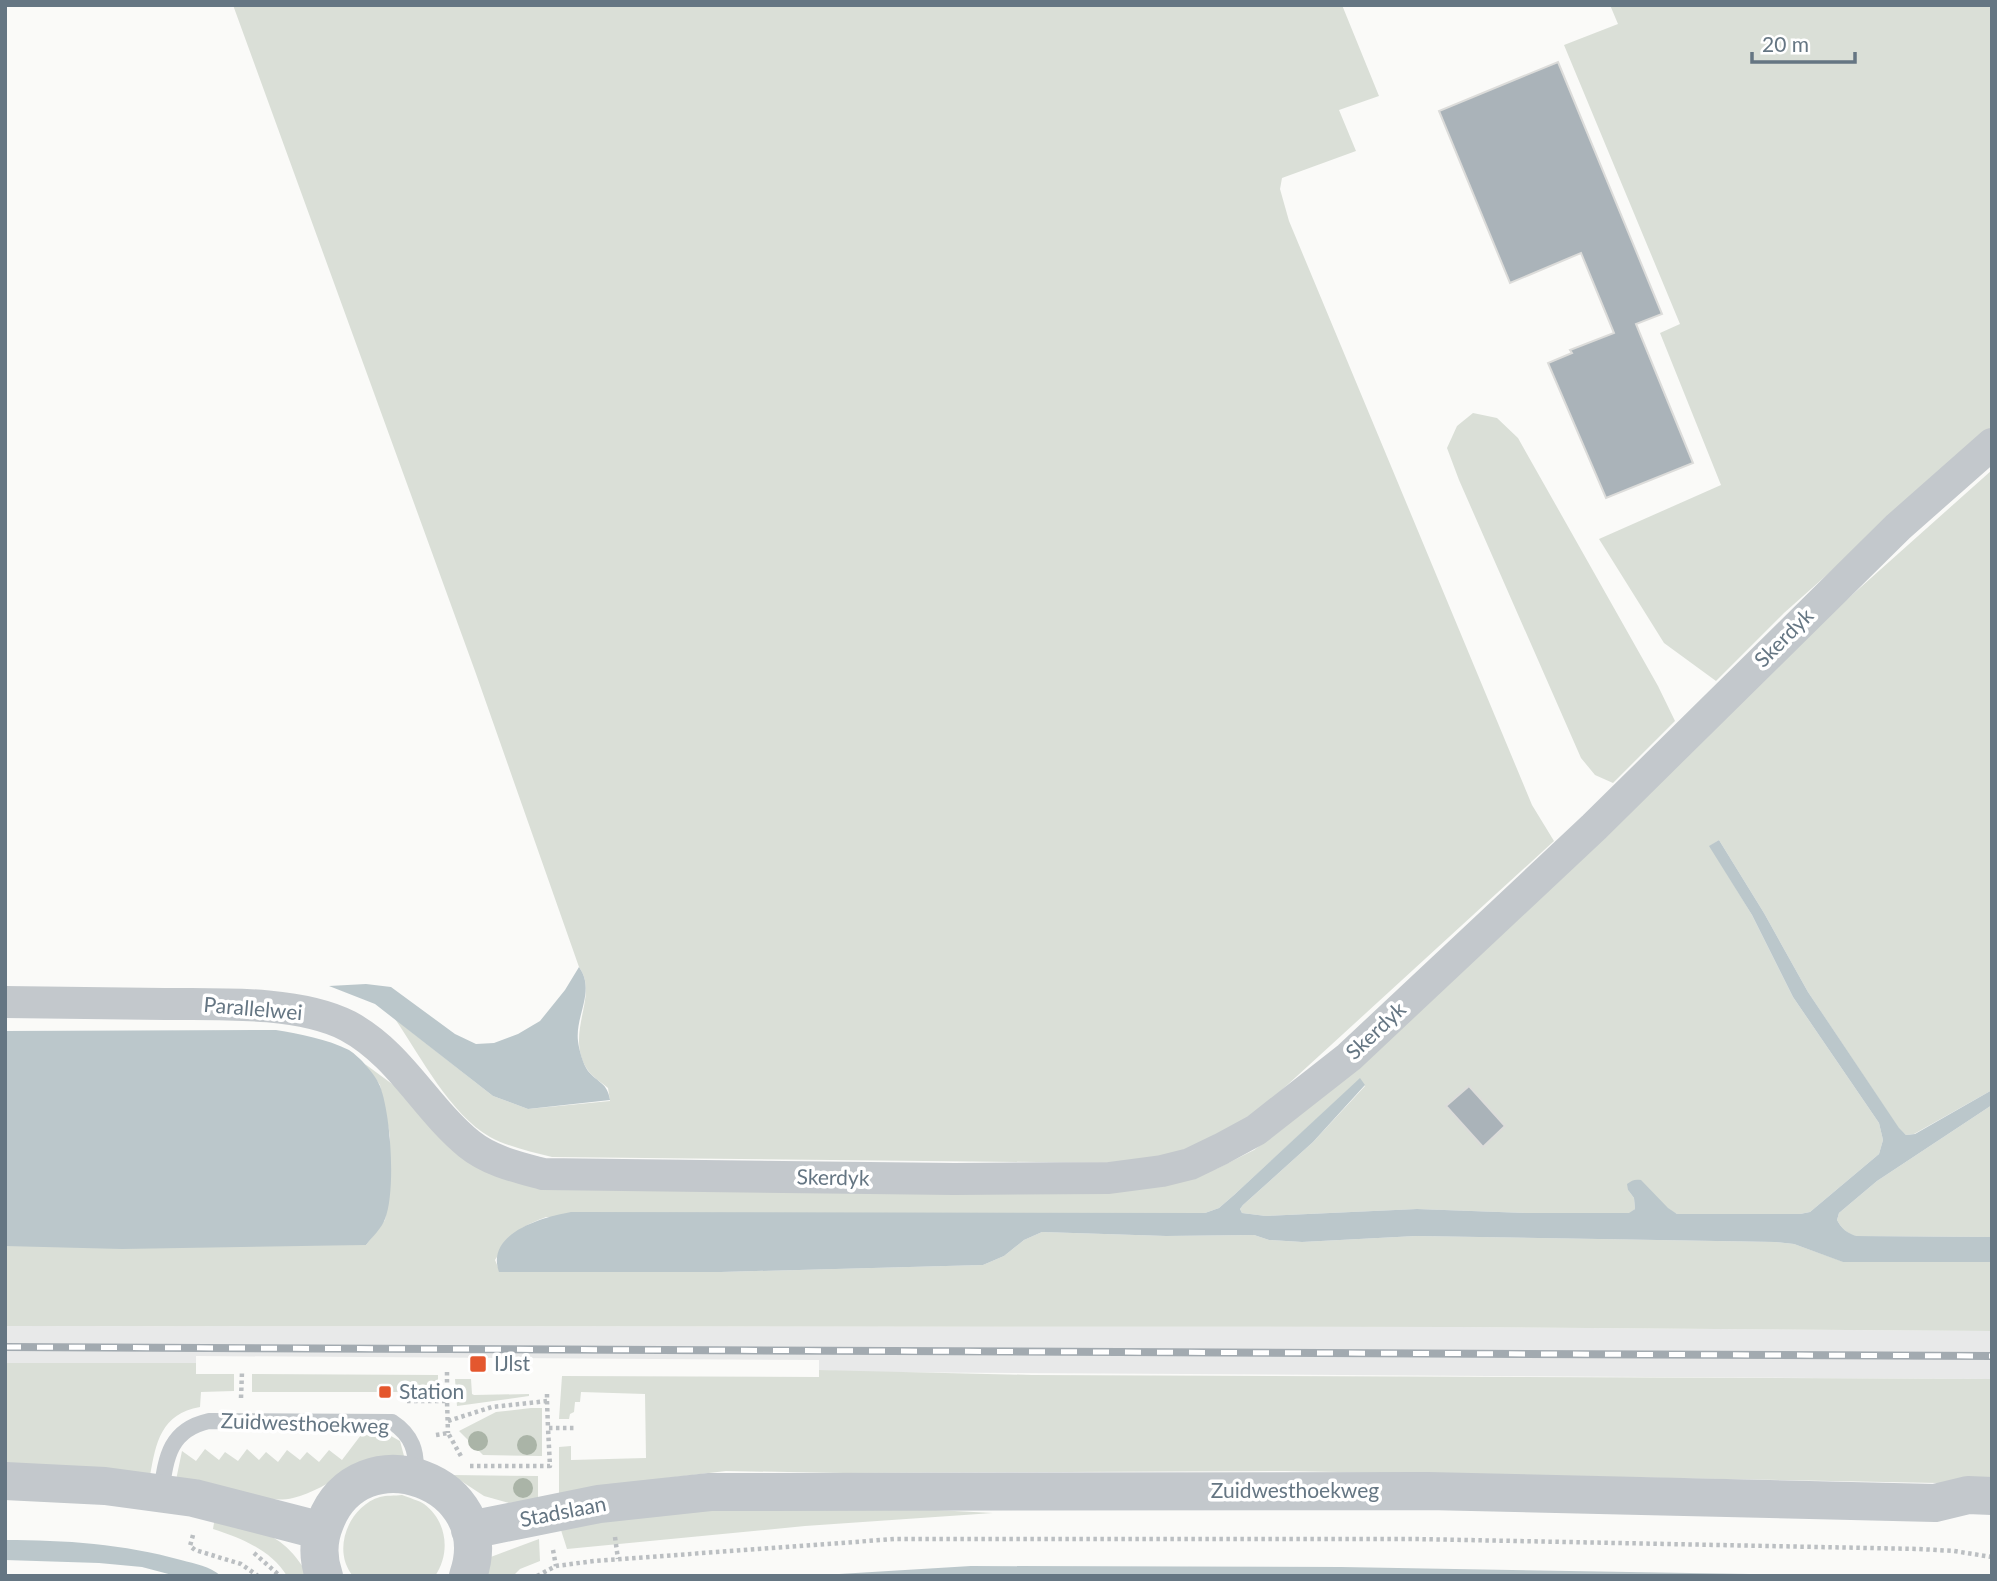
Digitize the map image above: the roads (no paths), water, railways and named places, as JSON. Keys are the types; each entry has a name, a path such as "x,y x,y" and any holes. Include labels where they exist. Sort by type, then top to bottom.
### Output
{"street":[{"name":"Skerdyk","path":"570,1175 1109,1178 1162,1171 1190,1164 1221,1149 1256,1130 1349,1057 1594,827 1898,527 1992,444"},
{"name":"Parallelwei","path":"5,1002 227,1004 301,1011 326,1017 348,1026 386,1053 470,1145 490,1158 543,1174 570,1175"},
{"path":"324,1576 319,1549 322,1531 337,1500 350,1489 413,1458 463,1511 473,1548 468,1576"},
{"path":"5,1481 105,1486 161,1493 227,1505 322,1531"},
{"name":"Zuidwesthoekweg","path":"655,1497 765,1491 1427,1491 1935,1503 1968,1495 1992,1496"},
{"name":"Stadslaan","path":"470,1530 599,1504 655,1497"},
{"name":"Zuidwesthoekweg","path":"1935,1503 1967,1516 1992,1518"}],"lane":[{"name":"Zuidwesthoekweg","path":"161,1493 169,1451 175,1439 194,1425 209,1421 391,1422 403,1430 413,1458"}],"railway":[{"path":"5,1347 1992,1356"}],"place":[{"name":"IJlst","path":"478,1364"},
{"name":"Station","path":"385,1392"}]}
